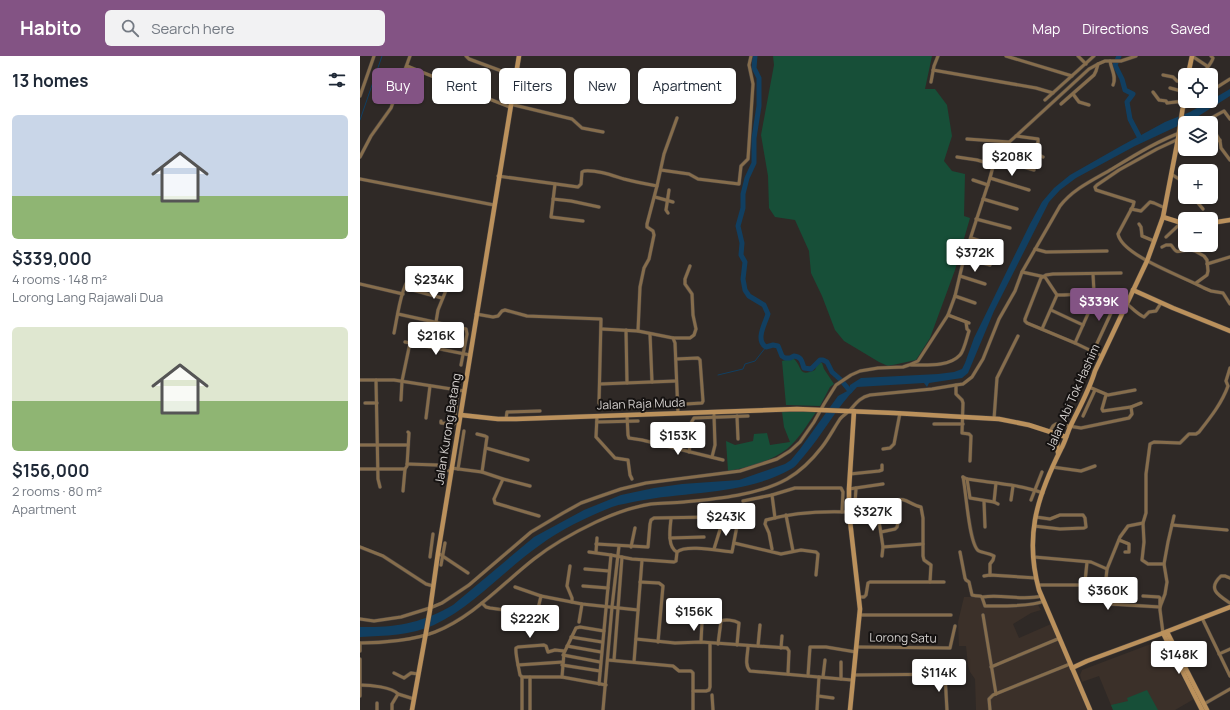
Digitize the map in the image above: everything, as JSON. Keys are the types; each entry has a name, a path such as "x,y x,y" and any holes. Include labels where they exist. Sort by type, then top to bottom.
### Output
{"street":[{"path":"360,96 374,56"},
{"path":"360,157 369,139 391,108 410,56"},
{"path":"466,56 469,59 499,70"},
{"name":"Jalan Kurong Batang","path":"517,68 519,56"},
{"path":"661,170 691,174 698,179 739,184 741,166 748,159 753,84 749,65 750,56"},
{"path":"931,82 938,56"},
{"path":"1006,56 1072,76"},
{"path":"1078,56 1089,69"},
{"path":"1045,100 1094,56"},
{"path":"1113,85 1115,79 1111,69 1112,61 1115,56"},
{"path":"909,365 918,361 948,315 955,296 964,258 976,219 999,151 1089,69 1098,64 1121,61 1136,56"},
{"path":"1190,68 1192,56 1208,66 1213,60 1212,56"},
{"path":"1062,104 1094,74 1097,70 1098,64"},
{"path":"407,66 471,92 510,105 574,120 584,128 603,132"},
{"path":"933,70 1036,88 1053,93"},
{"path":"1163,75 1174,77 1178,81"},
{"path":"1218,87 1230,79"},
{"path":"1170,88 1178,91"},
{"path":"1153,92 1159,100 1167,102 1178,101"},
{"path":"1073,94 1079,102 1089,105"},
{"name":"Jalan Kurong Batang","path":"412,710 426,635 451,470 461,415 461,391 470,355 510,105"},
{"name":"Jalan Abi Tok Hashim","path":"1182,116 1183,108"},
{"path":"1218,116 1224,111 1230,119"},
{"path":"638,331 640,283 644,268 649,258 654,235 653,231 647,227 647,224 655,197 664,154 677,118"},
{"path":"360,651 360,643 426,635 447,626 482,603 535,558 559,542 596,522 646,505 687,502 734,495 765,488 786,480 806,466 823,446 841,418 852,411 859,400 866,396 956,386 968,381 977,370 983,359 999,319 1015,291 1022,272 1060,206 1080,187 1178,132"},
{"path":"1016,136 1038,139 1034,152 1043,157"},
{"path":"1218,137 1221,148 1230,160"},
{"path":"967,139 1009,142"},
{"path":"1178,139 1157,148 1119,170 1095,186 1096,190 1133,201 1134,204 1118,232 1118,238 1129,249 1142,259 1211,291 1224,293 1230,304"},
{"name":"Jalan Abi Tok Hashim","path":"1090,710 1038,585 1034,557 1034,526 1052,467 1090,387 1126,302 1147,261 1163,217 1178,139"},
{"path":"957,157 977,160 994,165"},
{"path":"996,159 1034,170"},
{"path":"498,176 578,187 581,184 583,171 587,170 657,186"},
{"path":"1171,174 1178,178"},
{"path":"990,178 1029,190"},
{"path":"360,179 494,205"},
{"path":"973,180 988,185"},
{"path":"555,184 551,217 583,221"},
{"path":"668,213 666,210 669,190"},
{"path":"655,197 673,202"},
{"path":"553,199 599,206"},
{"path":"983,199 1017,209"},
{"path":"1131,209 1141,211 1150,202 1165,208"},
{"path":"1199,204 1203,209"},
{"path":"1163,217 1178,222"},
{"path":"976,219 1010,228"},
{"path":"1218,222 1230,220"},
{"path":"1139,224 1141,227 1142,236 1154,242"},
{"path":"1166,237 1178,228"},
{"path":"971,238 996,246"},
{"path":"985,263 991,244"},
{"path":"1162,247 1164,245 1171,245 1176,251 1178,251"},
{"path":"1035,249 1046,252 1107,251"},
{"path":"1196,252 1204,256 1207,260 1208,271 1206,275 1196,283"},
{"path":"1207,264 1230,257"},
{"path":"964,258 990,264"},
{"path":"602,329 638,331 673,338 690,338 694,335 696,329 693,315 692,294 685,284 685,279 690,266"},
{"path":"394,333 404,288 409,277 416,269 446,275 451,279 442,298 436,322"},
{"path":"1022,272 1043,276 1053,274 1121,273"},
{"path":"1075,343 1095,298 1093,274"},
{"path":"960,276 985,284"},
{"path":"1043,276 1057,295"},
{"path":"1043,276 1024,320 1027,323 1102,356"},
{"path":"360,284 403,294"},
{"path":"404,288 442,298"},
{"path":"1133,290 1230,330"},
{"path":"1057,295 1110,295 1126,302 1144,317 1149,312 1156,311 1161,302"},
{"path":"1042,329 1057,295"},
{"path":"955,296 975,303"},
{"path":"1093,352 1118,298"},
{"path":"476,314 493,317 498,316 505,310 527,316 602,320 600,406 603,408 701,404 703,401 700,360 698,358 676,359"},
{"path":"1051,310 1083,325"},
{"path":"398,314 464,328 467,331 461,365"},
{"path":"360,619 374,621 401,617 430,609 442,603 469,585 531,532 581,504 621,489 646,482 748,469 785,455 796,446 805,435 836,385 851,375 865,370 909,365 932,365 950,362 961,354 969,331 967,329 967,322 948,315"},
{"path":"626,330 627,383"},
{"path":"650,334 652,382"},
{"path":"994,419 998,378 1018,336"},
{"path":"673,338 675,343 678,413"},
{"path":"405,342 470,355"},
{"path":"401,400 402,381 410,343"},
{"path":"1164,564 1148,564 1142,560 1144,542 1143,523 1146,513 1146,470 1151,443 1180,443 1189,434 1197,433 1219,404 1229,386 1226,381 1230,368"},
{"path":"360,380 402,381 461,391 454,424 441,423 441,421"},
{"path":"376,380 378,479 380,487"},
{"path":"600,384 676,381"},
{"path":"426,418 430,386"},
{"path":"956,386 956,394 963,403 962,432 971,436 970,461"},
{"path":"1090,387 1106,395 1135,390"},
{"path":"1083,416 1095,390"},
{"path":"1106,395 1102,409 1103,411 1132,407 1140,403"},
{"path":"365,403 376,403"},
{"path":"1058,455 1057,442 1051,432 1053,426 1056,424 1084,428 1129,418 1132,414 1132,407"},
{"name":"Jalan Raja Muda","path":"461,415 506,419 678,413 714,414 772,409 822,409 944,415 1016,421 1066,437"},
{"path":"506,419 507,412 540,411"},
{"path":"850,710 859,615 859,597 849,512 852,411"},
{"path":"883,449 890,448 894,444 900,413"},
{"path":"712,457 715,442 714,414"},
{"path":"689,452 692,420 714,414 748,416"},
{"path":"627,415 629,438 723,460"},
{"path":"943,424 944,415"},
{"path":"597,416 596,437 615,458 628,460 630,475 632,478"},
{"path":"737,416 738,439"},
{"path":"597,422 638,421"},
{"path":"934,424 963,424"},
{"path":"458,469 464,431"},
{"path":"403,491 405,469 407,464 408,432"},
{"path":"477,434 487,437 482,472"},
{"path":"360,445 408,445"},
{"path":"486,448 528,460"},
{"path":"407,464 437,465 451,470 458,469 482,472 530,486"},
{"path":"850,474 879,471 882,470 882,465"},
{"path":"1052,467 1081,471 1095,466"},
{"path":"360,469 405,469"},
{"path":"1031,500 1042,472"},
{"path":"990,575 990,564 994,556 978,551 972,539 963,477 967,479 1035,490 1043,493"},
{"path":"503,479 494,499 495,503 539,516"},
{"path":"967,479 970,498 998,504"},
{"path":"994,502 996,483"},
{"path":"849,489 883,484"},
{"path":"1011,500 1013,486"},
{"path":"744,501 795,488 841,488 843,492 842,512"},
{"path":"856,488 856,508 858,509 877,508 895,504 895,501 897,500 907,501 914,506 921,507 924,559 931,564 930,582"},
{"path":"772,495 775,518"},
{"path":"984,501 986,527"},
{"path":"881,532 897,528 898,522 895,504"},
{"path":"877,508 883,547 882,556"},
{"path":"714,549 728,512"},
{"path":"772,549 769,533 764,524 765,521 786,515 849,512"},
{"path":"786,515 793,551"},
{"path":"1034,526 1060,529 1086,527 1085,518 1083,515 1060,515 1050,519 1036,517"},
{"path":"1160,607 1166,594 1167,582 1164,564 1174,516"},
{"path":"596,544 648,547 650,524 652,519 710,517 737,524 732,552 700,548 681,550 676,554"},
{"path":"589,552 642,560 674,562 676,561 676,554 670,538 670,519"},
{"path":"1143,523 1127,526 1119,540 1106,569 1105,588 1107,601 1109,604 1160,607"},
{"path":"1172,525 1227,530"},
{"path":"631,547 635,528"},
{"path":"430,557 433,534"},
{"path":"670,538 704,537"},
{"path":"596,552 597,538"},
{"path":"432,540 440,541"},
{"path":"1119,540 1129,544 1129,552 1125,552"},
{"path":"441,565 445,543"},
{"path":"734,543 776,554 786,554 793,551 806,550 818,552 816,575"},
{"path":"883,547 923,544"},
{"path":"603,710 619,546"},
{"path":"360,547 383,556 426,584 433,586"},
{"path":"960,552 964,578 970,582 972,595 980,595 983,597 997,596 1043,598"},
{"path":"438,553 468,573"},
{"path":"599,684 611,555"},
{"path":"614,660 622,557"},
{"path":"1034,557 1087,562 1106,569"},
{"path":"634,662 642,560"},
{"path":"1038,585 1083,585 1085,582 1087,562"},
{"path":"570,566 567,586 572,602"},
{"path":"585,569 609,571"},
{"path":"984,576 990,575 1036,578"},
{"path":"1230,578 1221,576 1216,582 1214,589 1215,592 1230,603"},
{"path":"640,582 659,583 663,586 658,642"},
{"path":"859,597 864,597 866,595 868,583 870,582 944,582"},
{"path":"583,586 608,588"},
{"path":"514,587 541,596 582,604 638,610"},
{"path":"482,603 486,607 490,608 534,614 538,611 541,596"},
{"path":"1143,596 1159,597 1165,632 1202,707 1207,710"},
{"path":"983,597 984,604 986,606 1028,605 1040,602 1043,598"},
{"path":"579,622 582,604"},
{"path":"1070,664 1080,664 1230,607"},
{"path":"859,615 951,615"},
{"path":"983,615 996,694"},
{"path":"1202,618 1230,676"},
{"path":"718,644 721,621 723,620 735,621 739,623 737,645"},
{"path":"701,642 702,622"},
{"path":"758,646 760,625"},
{"name":"Lorong Satu","path":"808,676 810,647 856,649 950,648 955,626"},
{"path":"562,677 564,653 575,629 578,627 604,631"},
{"path":"781,648 782,636"},
{"path":"571,637 602,642"},
{"path":"991,667 1060,638"},
{"path":"636,639 658,642 701,642 710,644 787,648 789,650 788,674"},
{"path":"693,691 709,690 710,644"},
{"path":"522,710 522,677 520,675 515,652 518,647 544,645 546,646 548,652 555,650 600,662"},
{"path":"567,646 602,652"},
{"path":"748,646 746,666 748,670 841,679 960,674"},
{"path":"1219,654 1230,649"},
{"path":"360,659 360,696"},
{"path":"608,660 673,666 679,671 691,671 693,673 693,710"},
{"path":"823,677 825,660"},
{"path":"841,662 841,679"},
{"path":"518,666 562,664 600,671"},
{"path":"990,710 988,699 996,694 1070,664 1080,664"},
{"path":"1076,676 1080,664"},
{"path":"394,673 404,678 411,673 418,674"},
{"path":"945,675 948,710"},
{"path":"522,677 562,677 606,685"},
{"path":"530,677 530,710"},
{"path":"817,710 819,677"},
{"path":"360,685 387,688 398,694 414,699"},
{"path":"1202,707 1230,690"},
{"path":"392,710 392,704 398,694"},
{"path":"712,695 713,710"},
{"path":"818,696 833,698"},
{"path":"377,703 377,710"}],"shaded area":[{"path":"964,597 978,597 982,599 983,607 1038,605 1041,610 1031,613 1013,624 1019,638 1051,624 1087,710 976,710 975,679 968,666 966,646 959,646 958,622"},
{"path":"1156,642 1163,643 1194,699 1175,710 1113,710 1099,676 1082,682 1080,675 1082,670"}],"green space":[{"path":"773,56 932,56 925,89 935,89 947,105 952,136 944,161 952,171 965,174 964,216 970,218 955,270 930,338 916,360 888,366 844,341 835,330 822,296 811,273 809,251 795,220 775,217 769,208 768,176 761,135 774,65"},
{"path":"793,358 801,370 805,373 815,370 818,362 822,363 824,369 834,384 830,387 820,406 786,405 782,361"},
{"path":"782,412 816,412 803,432 787,449 774,457 759,463 728,471 726,441 735,445 753,441 754,434 767,433 770,445 790,442 784,427"},
{"path":"1147,690 1158,710 1113,710 1111,705 1128,701 1127,698"}],"water":[{"path":"1230,89 1230,96 1218,104 1218,96"},
{"path":"1197,108 1211,108 1199,116 1180,116"},
{"path":"1178,117 1178,126 1135,146 1076,178 1060,190 1049,202 994,311 968,373 962,378 929,383 927,387 924,383 857,387 849,395 811,448 793,468 755,484 716,491 638,501 612,507 575,524 548,539 476,598 449,617 434,625 407,633 360,637 360,627 385,627 408,623 430,616 453,605 534,537 584,510 621,495 682,484 739,480 785,464 791,460 800,449 838,396 849,390 850,385 861,378 938,374 954,372 962,369 974,338 1042,202 1054,188 1070,175 1165,122"}],"waterway":[{"path":"360,120 382,56"},
{"path":"755,56 754,68 759,78 759,106 754,138 754,163 747,178 743,194 743,208 738,226 742,243 741,255 745,262 743,279 745,290 749,296 764,305 768,314 761,336 761,340 766,347 773,345 778,346 782,356 785,358 794,356 799,357 804,368 811,369 820,360 827,362 832,372 850,391"},
{"path":"1119,56 1115,65 1122,79 1125,90 1133,94 1127,102 1130,119 1141,140"},
{"path":"718,375 743,369 745,364 755,361 766,347"}]}
